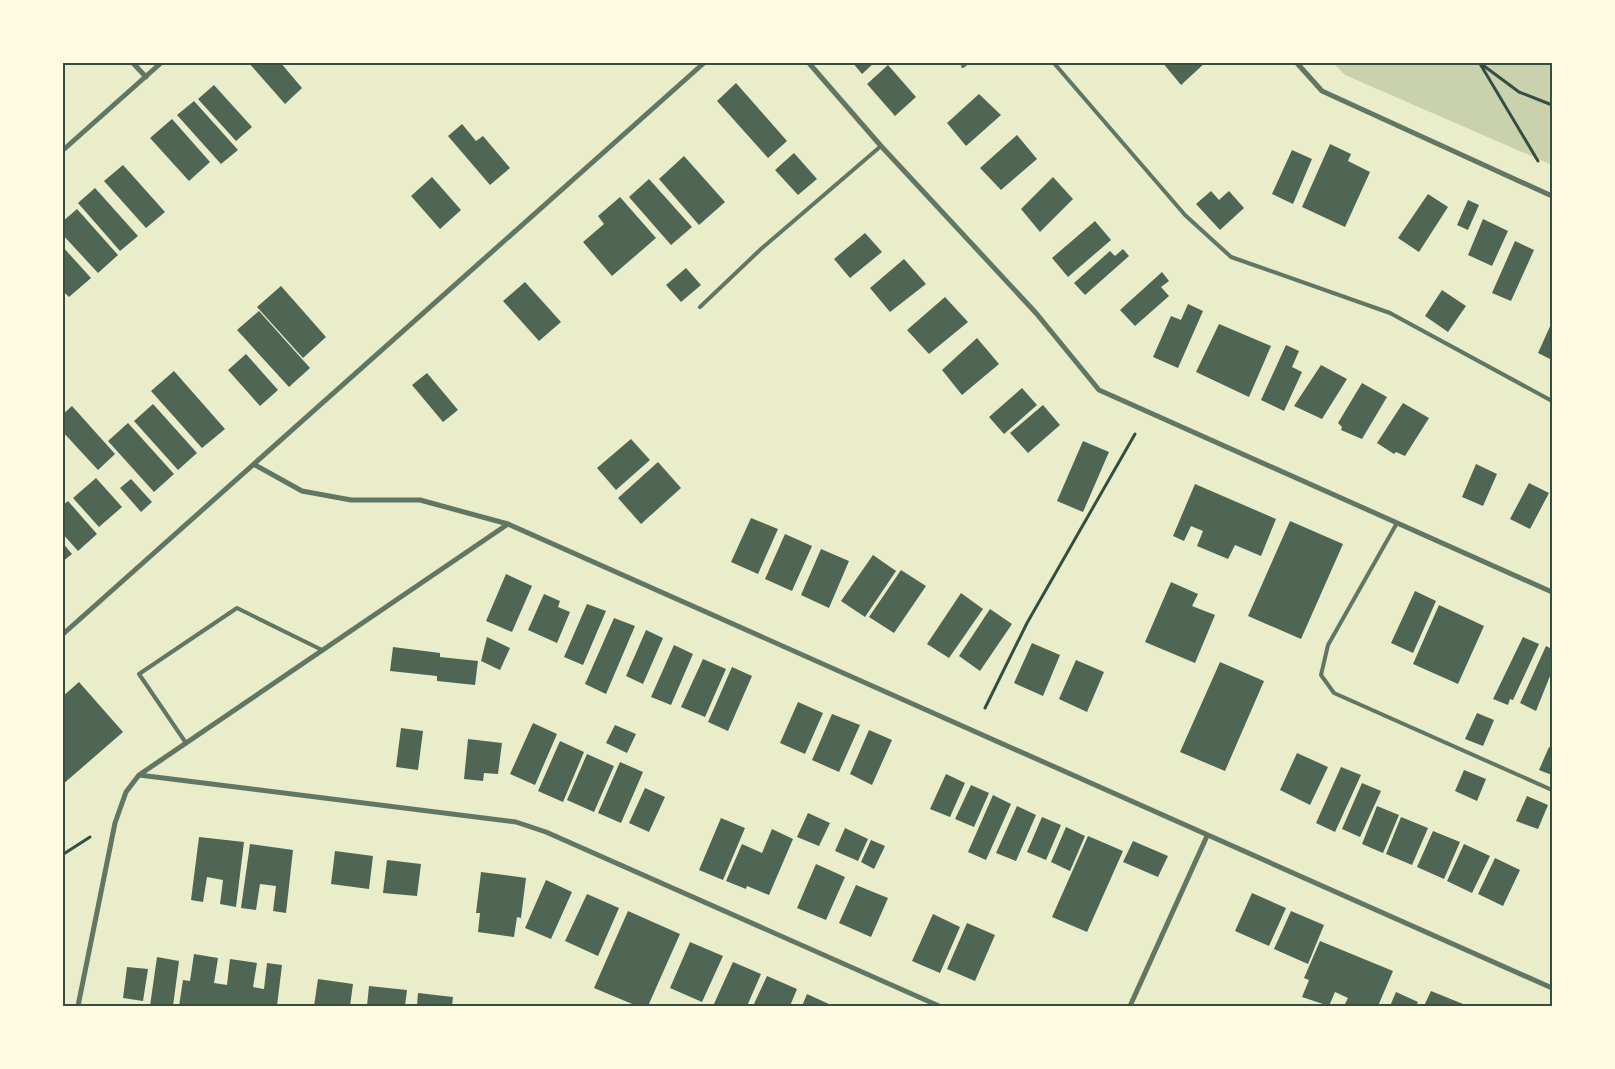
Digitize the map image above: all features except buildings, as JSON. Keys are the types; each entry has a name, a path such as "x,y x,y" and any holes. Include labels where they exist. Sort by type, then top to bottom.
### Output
{"street":[{"path":"132,62 146,77"},
{"path":"62,152 162,62"},
{"path":"62,635 255,466 705,62"},
{"path":"808,62 881,146 1036,313 1099,390 1552,592"},
{"path":"1296,62 1322,92 1552,196"},
{"path":"255,466 302,491 351,500 420,500 508,524 1552,988"},
{"path":"78,1006 115,824 126,792 138,775 508,524"},
{"path":"138,775 516,822 546,832 939,1006"},
{"path":"1130,1006 1207,836"}],"lane":[{"path":"964,66 968,62"},
{"path":"1053,62 1185,214 1231,257 1390,313 1552,401"},
{"path":"700,307 761,249 881,146"},
{"path":"1398,523 1328,645 1320,675 1334,693 1552,790"},
{"path":"186,743 138,674 237,608 322,650"}],"path":[{"path":"1479,62 1519,92 1552,105"},
{"path":"1479,62 1538,162"},
{"path":"985,708 1027,623 1136,434"},
{"path":"62,854 90,837"}],"green space":[{"path":"1333,63 1552,63 1552,165 1345,75"}]}
